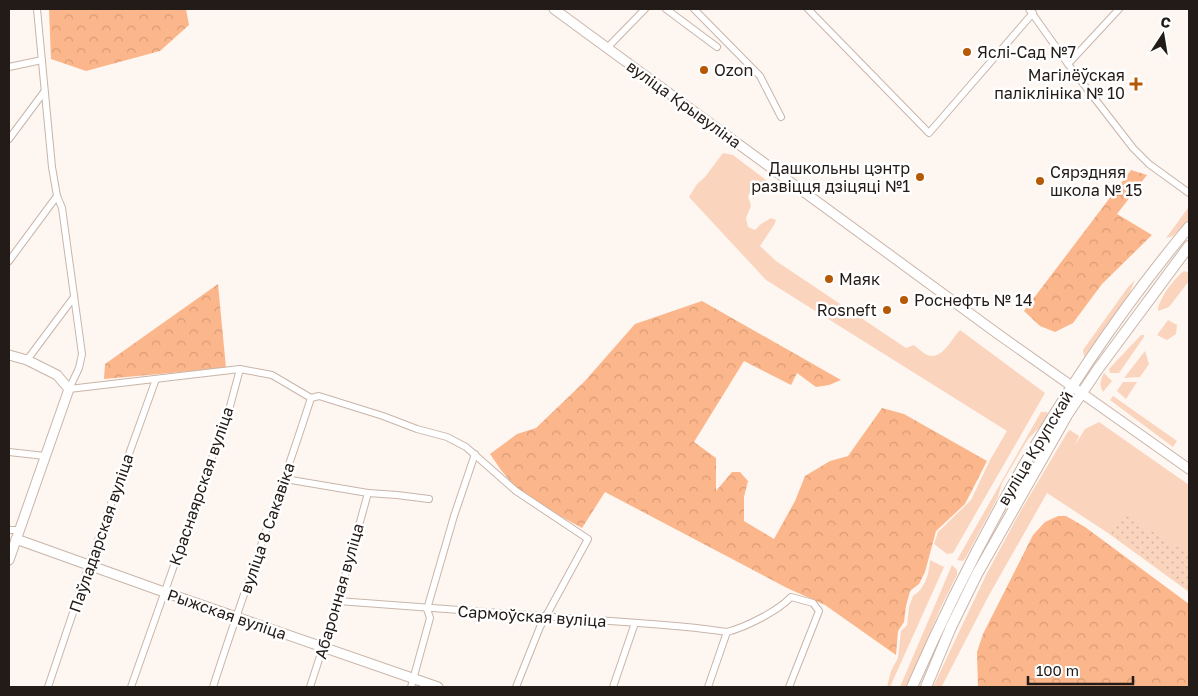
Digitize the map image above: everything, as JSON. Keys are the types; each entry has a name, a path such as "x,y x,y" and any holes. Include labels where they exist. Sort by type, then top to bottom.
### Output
{"main road":[{"name":"вуліца Крывуліна","path":"554,9 1081,394 1189,470"},
{"name":"вуліца Крупскай","path":"912,687 966,568 1022,468 1072,387 1151,274 1189,227"},
{"name":"вуліца Крупскай","path":"926,687 951,627 977,574 1030,478 1081,394 1189,246"},
{"path":"9,355 27,360 57,375 69,388 9,560"},
{"name":"Рыжская вуліца","path":"18,535 89,565 324,647 412,683 438,687"}],"street":[{"path":"37,9 52,167 57,196 62,208 82,354 79,368 69,388"},
{"path":"607,48 644,9"},
{"path":"666,9 717,47"},
{"path":"694,9 760,76 781,117"},
{"path":"808,9 929,132 1031,11 1068,64 1133,148 1149,164 1189,193"},
{"path":"1068,64 1119,9"},
{"path":"9,67 42,60"},
{"path":"9,139 44,92"},
{"path":"9,261 57,196"},
{"path":"27,360 74,297"},
{"path":"69,388 240,370 272,375 311,398 319,396 417,429 447,437 475,454 516,491 588,539 540,627 516,687"},
{"name":"Краснаярская вуліца","path":"131,687 228,410 240,370"},
{"name":"Паўладарская вуліца","path":"48,687 89,565 156,379"},
{"name":"вуліца 8 Сакавіка","path":"212,687 285,479 311,398"},
{"path":"9,452 45,456"},
{"path":"412,683 430,618 427,609 454,516 475,454"},
{"path":"285,479 368,494 397,495 429,500"},
{"name":"Абаронная вуліца","path":"310,687 338,601 368,494"},
{"path":"9,530 18,535"},
{"path":"708,687 727,632 740,629 785,603 791,597 813,604 819,611 790,687"},
{"name":"Сармоўская вуліца","path":"338,601 700,628 727,632"},
{"path":"613,687 635,623"}],"shaded area":[{"path":"723,153 733,155 774,186 772,191 754,186 748,196 751,206 746,218 748,227 755,230 771,218 776,220 760,246 776,261 906,348 914,345 927,355 937,355 946,348 960,330 1045,393 953,553 947,554 934,544 938,532 971,500 990,460 1007,431 766,280 689,197 697,184 705,177"},
{"path":"1188,208 1189,221 1173,236 1166,238"},
{"path":"1184,271 1189,273 1189,281 1169,307 1158,311 1160,301 1167,290"},
{"path":"1135,280 1127,299 1084,357 1083,350"},
{"path":"1168,320 1177,325 1176,334 1167,340 1157,335"},
{"path":"1141,335 1144,335 1144,337 1119,373 1110,373 1109,369"},
{"path":"1145,351 1149,364 1140,377 1124,378"},
{"path":"1104,373 1112,381 1103,392 1100,383"},
{"path":"1123,382 1137,382 1126,399 1117,391"},
{"path":"1113,396 1177,441 1173,447 1110,400"},
{"path":"1041,412 1047,412 1048,414 1045,422 1028,439 1002,483 998,497 966,557 963,561 957,560"},
{"path":"1099,422 1189,485 1189,592 1108,533 1047,493 988,597 942,686 933,687 986,575 1020,512 1067,433 1070,430 1079,436 1075,445 1085,429"},
{"path":"1125,515 1189,554 1189,589 1111,533"},
{"path":"930,560 944,567 890,687 887,687 891,671 898,658 901,631 907,625 909,607 913,596 926,581"},
{"path":"952,565 957,570 957,575 941,607 907,687 900,687"}],"green space":[{"path":"49,9 186,9 189,25 160,51 86,71 51,59"},
{"path":"1131,170 1147,175 1117,214 1152,235 1102,284 1073,323 1055,332 1040,326 1024,311"},
{"path":"218,284 226,368 104,379 105,364"},
{"path":"702,301 841,380 829,385 816,387 797,373 791,385 744,361 694,442 716,458 716,491 732,472 740,472 748,481 744,497 744,521 774,539 795,501 805,476 830,461 848,456 882,408 904,414 987,461 965,504 936,531 925,572 919,584 910,591 904,622 898,631 896,655 825,605 787,588 605,492 582,528 522,495 490,454 517,434 536,428 584,382 635,324"},
{"path":"1058,516 1066,516 1085,527 1189,604 1189,687 978,687 977,652 983,634 1033,535 1045,522"}],"place":[{"name":"Яслі-Сад №7","path":"967,52"},
{"name":"Ozon","path":"704,70"},
{"name":"Магілёўская паліклініка № 10","path":"1136,84"},
{"name":"Дашкольны цэнтр развіцця дзіцяці №1","path":"920,177"},
{"name":"Сярэдняя школа № 15","path":"1040,181"},
{"name":"Маяк","path":"829,279"},
{"name":"Роснефть № 14","path":"904,300"},
{"name":"Rosneft","path":"887,310"}]}
